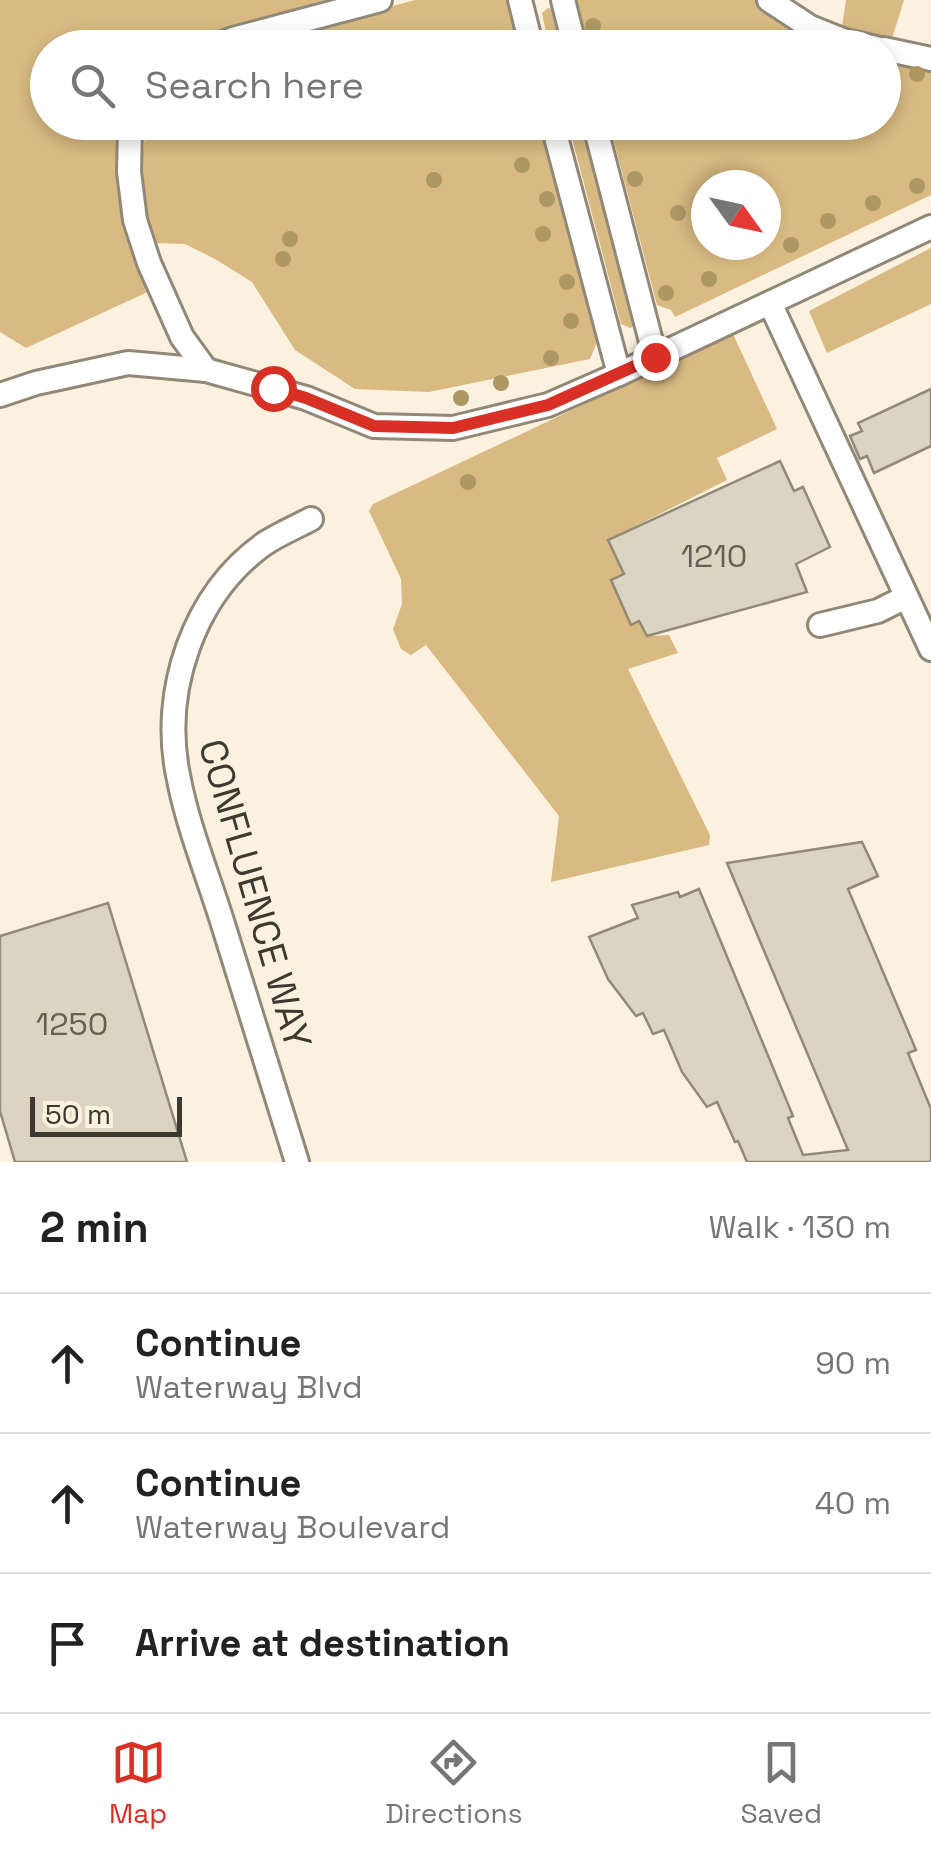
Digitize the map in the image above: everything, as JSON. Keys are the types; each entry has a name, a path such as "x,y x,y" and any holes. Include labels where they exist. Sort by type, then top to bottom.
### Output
{"street":[{"path":"264,30 380,0"},
{"path":"520,0 528,30"},
{"path":"562,0 570,30"},
{"path":"769,0 816,30"},
{"path":"901,53 931,59"},
{"path":"130,140 135,220 149,263 182,337 206,370"},
{"path":"557,140 619,374"},
{"path":"599,140 655,357"},
{"path":"0,395 128,363 206,370 306,398 374,426 453,428 548,405 931,227"},
{"path":"770,303 931,648"},
{"name":"CONFLUENCE WAY","path":"297,1162 182,795 172,730 175,693 198,622 244,562 264,544 311,518"},
{"path":"820,625 878,611 906,597"}],"shaded area":[{"path":"0,0 325,0 220,30 30,30 30,140 120,140 119,179 152,290 26,348 0,332"},
{"path":"415,0 509,0 518,30 306,30"},
{"path":"574,0 759,0 816,30 583,30"},
{"path":"846,0 904,0 895,30 842,27"},
{"path":"548,8 559,11 564,30 546,30 542,13"},
{"path":"901,60 931,66 931,195 675,317 671,310 657,305 613,140 901,140"},
{"path":"145,140 548,140 600,335 590,359 429,392 355,389 295,350 252,282 185,244 154,243 145,198"},
{"path":"572,140 592,140 638,322 630,328 621,324"},
{"path":"931,248 931,304 827,353 809,311"},
{"path":"733,334 777,429 717,458 727,480 608,540 624,574 611,581 631,625 639,621 647,636 669,635 678,653 628,669 710,835 709,845 551,882 559,816 426,645 411,655 401,649 393,629 402,604 401,579 369,511 373,504"}],"building":[{"path":"931,389 931,446 874,473 867,456 860,459 850,436 862,431 858,423"},
{"path":"780,461 794,491 803,487 830,547 796,564 807,592 647,636 639,621 631,625 611,580 624,574 608,540"},
{"path":"862,842 878,876 848,889 916,1050 908,1053 931,1109 931,1162 747,1162 717,1102 707,1107 682,1072 664,1030 653,1034 643,1013 636,1016 608,979 589,937 638,918 632,905 678,892 680,897 699,889 793,1116 788,1118 803,1155 848,1150 727,863"},
{"path":"108,903 187,1162 15,1162 0,1111 0,936"}],"route":[{"path":"273,388 374,426 453,428 548,405 655,357"}]}
